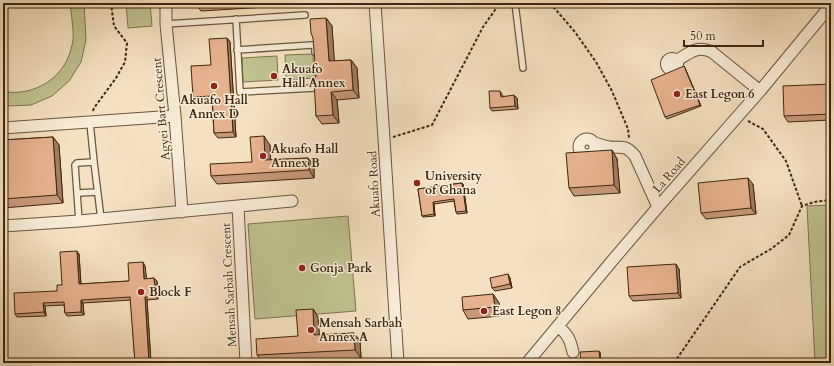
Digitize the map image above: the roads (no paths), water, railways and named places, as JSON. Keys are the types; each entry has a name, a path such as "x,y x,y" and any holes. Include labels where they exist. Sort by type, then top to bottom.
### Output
{"street":[{"name":"Agyei Bart Crescent","path":"166,3 166,24 182,212"},
{"name":"Akuafo Road","path":"375,3 398,363"},
{"name":"La Road","path":"528,363 658,207 760,91 831,5"},
{"path":"676,61 697,49 712,52 760,91"},
{"path":"3,128 175,116"},
{"path":"594,143 610,147 620,146 630,150 635,156 658,207"},
{"path":"3,226 79,221 292,202"},
{"name":"Mensah Sarbah Crescent","path":"238,206 246,363"},
{"path":"558,326 566,333 574,352"}],"lane":[{"path":"515,3 523,68"},
{"path":"166,24 305,15"},
{"path":"236,19 240,92 315,88 318,85 317,78"},
{"path":"237,50 314,45 316,55"},
{"path":"90,123 101,219"},
{"path":"79,221 75,165 77,163 94,162"},
{"path":"78,194 98,192"}],"place":[{"name":"Akuafo Hall Annex","path":"274,76"},
{"name":"Akuafo Hall Annex D","path":"214,86"},
{"name":"East Legon 6","path":"677,94"},
{"name":"Akuafo Hall Annex B","path":"263,156"},
{"name":"University of Ghana","path":"417,183"},
{"name":"Gonja Park","path":"302,268"},
{"name":"Block F","path":"141,292"},
{"name":"East Legon 8","path":"484,311"},
{"name":"Mensah Sarbah Annex A","path":"311,330"}]}
